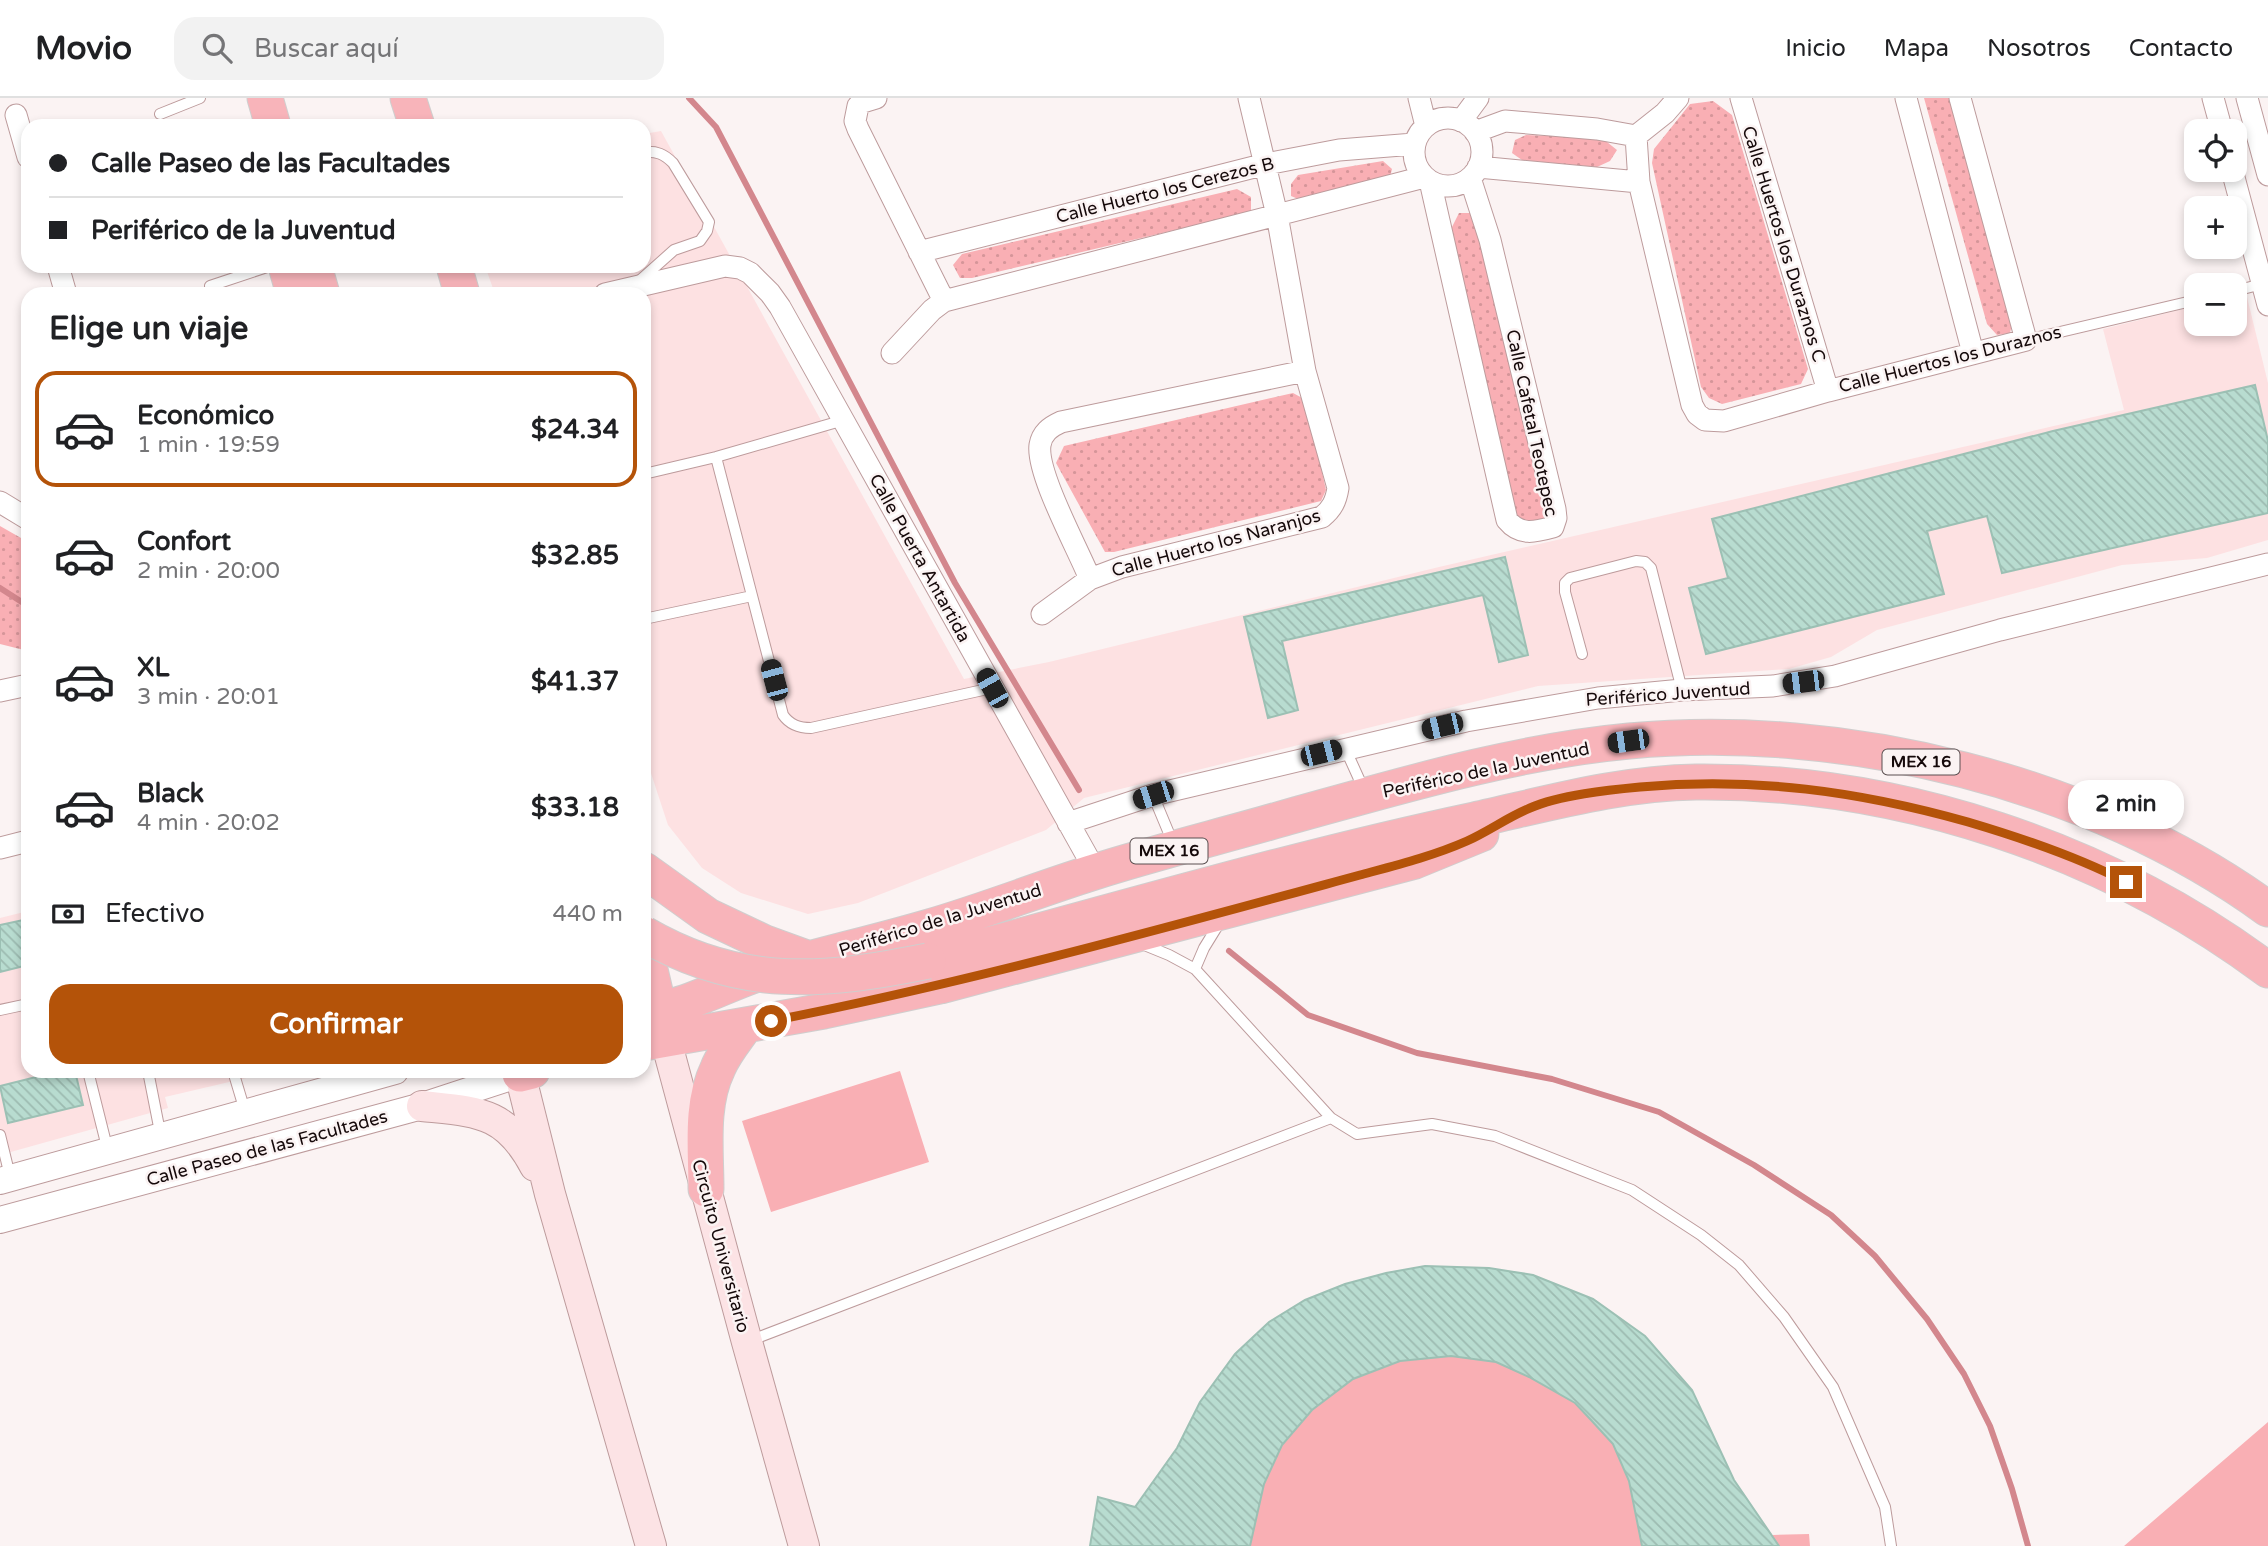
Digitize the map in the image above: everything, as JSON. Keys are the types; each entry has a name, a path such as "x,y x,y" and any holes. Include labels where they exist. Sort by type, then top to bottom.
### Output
{"highway":[{"path":"243,98 248,119"},
{"path":"265,98 271,119"},
{"path":"408,98 415,119"},
{"name":"Periférico de la Juventud","path":"653,1025 676,1005 756,974 930,927 1096,872 1418,780 1544,754 1628,741 1708,737 1809,741 1900,757 1991,778 2085,808 2189,858 2268,909"},
{"name":"MEX 16","path":"653,1025 745,1026 940,986 1123,938 1208,925 1415,860 1494,829 1530,808 1599,791 1694,782 1848,794 1916,808 2015,836 2103,870 2171,906 2232,943 2268,970"},
{"path":"651,937 702,960 750,972 789,978 864,974 928,961 1382,839 1530,808"},
{"path":"651,875 708,916 804,960 809,995 824,1011"},
{"name":"Circuito Universitario","path":"651,1007 653,1025"},
{"path":"706,1189 706,1114 710,1087 718,1066 745,1026"}],"main road":[{"name":"Circuito Universitario","path":"653,1025 706,1189 804,1546"},
{"path":"525,1078 550,1194 651,1546"},
{"path":"422,1106 475,1112 497,1121 517,1138 550,1194"}],"street":[{"path":"876,98 858,106 855,121 944,301"},
{"name":"Calle Huerto los Naranjos","path":"1042,614 1090,579 1122,567 1321,517 1333,505 1338,488 1305,371 1277,215 1249,98"},
{"path":"1419,98 1426,126"},
{"path":"1468,126 1478,98"},
{"path":"1636,136 1639,182 1474,172 1450,186 1427,179 1415,162 1414,144 1418,134 1426,126 1443,118 1468,126 1505,121 1597,129 1636,136 1665,113 1678,98"},
{"name":"Calle Huertos los Duraznos C","path":"1741,98 1828,391"},
{"path":"1906,98 1973,353"},
{"path":"1960,98 2025,340"},
{"path":"2213,98 2219,119"},
{"path":"2247,98 2268,175"},
{"path":"16,115 21,132"},
{"path":"1468,126 1482,149 1474,172"},
{"name":"Calle Huerto los Cerezos B","path":"919,252 1266,164 1339,150 1414,144"},
{"name":"Calle Cafetal Teotepec","path":"1427,179 1507,520 1522,532 1534,532 1553,527 1555,509 1474,172"},
{"path":"892,353 944,301 1427,179"},
{"name":"Calle Huertos los Duraznos","path":"1639,182 1692,405 1697,414 1705,420 1724,421 2025,340"},
{"path":"2235,182 2265,294"},
{"name":"Calle Puerta Antartida","path":"636,287 725,266 740,268 750,273 770,293 845,420 1096,872"},
{"name":"Calle Huerto los Naranjos","path":"1090,579 1057,506 1041,461 1040,446 1046,431 1060,422 1305,371"},
{"path":"0,502 21,515"},
{"name":"Periférico Juventud","path":"1068,823 1153,795 1345,748 1538,707 1682,690 1773,687 1835,676 2000,630 2268,564"},
{"path":"1,689 21,686"},
{"path":"0,848 21,843"},
{"path":"5,1179 246,1114 345,1078"},
{"name":"Calle Paseo de las Facultades","path":"0,1220 422,1106 506,1078"}],"lane":[{"path":"160,114 200,98"},
{"path":"651,152 658,152 673,163 709,222 709,227 700,241 674,250 651,271"},
{"path":"209,286 249,273"},
{"path":"633,287 649,273"},
{"path":"2247,292 2265,294"},
{"name":"Calle Huertos los Duraznos","path":"2025,340 2184,303"},
{"path":"651,472 716,457 845,420"},
{"path":"716,457 783,715 788,721 795,726 811,728 992,688"},
{"path":"1582,654 1565,583 1570,578 1636,561 1645,562 1651,568 1682,690"},
{"path":"651,618 752,596"},
{"path":"1345,748 1367,795"},
{"path":"1153,795 1176,849"},
{"path":"1195,969 1208,925"},
{"path":"1123,938 1169,954 1195,969 1331,1118 1357,1134 1432,1124 1495,1136 1633,1190 1701,1235 1748,1275 1784,1317 1833,1387 1885,1507 1891,1546"},
{"path":"0,1010 21,1006"},
{"path":"90,1078 108,1151"},
{"path":"149,1078 161,1137"},
{"path":"235,1078 246,1114"},
{"path":"747,1342 1331,1118"},
{"path":"0,1135 5,1179"}],"shaded area":[{"path":"1924,98 1953,98 2014,316 2010,333 1997,335 1987,324"},
{"path":"1713,101 1732,115 1808,369 1801,384 1722,404 1709,398 1701,387 1652,163 1654,149 1690,104"},
{"path":"661,131 964,679 1049,662 1439,567 2124,410 2103,329 2184,309 2184,336 2247,336 2247,297 2268,383 2268,540 2207,558 2122,565 1877,630 1831,657 1789,669 1538,686 1084,798 1046,830 858,903 808,914 741,893 702,868 668,825 651,773 651,287 492,287 488,273 651,273 651,133"},
{"path":"1526,135 1602,138 1617,150 1610,161 1597,167 1522,160 1512,153 1515,140"},
{"path":"1383,161 1392,169 1390,177 1303,201 1291,196 1291,184 1298,175"},
{"path":"1237,189 1251,197 1251,212 972,278 960,278 953,265 962,254"},
{"path":"1459,213 1470,213 1477,220 1546,515 1539,527 1517,518 1451,229"},
{"path":"1293,393 1306,400 1326,490 1321,501 1105,552 1056,463 1064,446"},
{"path":"0,526 21,538 21,649 0,644"},
{"path":"21,913 21,1078 246,1078 165,1097 168,1108 0,1155 0,918"},
{"path":"900,1071 929,1162 771,1212 742,1121"},
{"path":"1425,1266 1489,1268 1533,1275 1593,1299 1645,1336 1692,1390 1734,1480 1772,1535 1809,1534 1810,1546 1090,1546 1098,1497 1136,1507 1177,1448 1200,1402 1235,1354 1269,1322 1345,1284"},
{"path":"2268,1422 2268,1546 2124,1546"}],"building":[{"path":"2255,385 2268,441 2268,513 2002,573 1987,516 1927,531 1944,594 1706,654 1689,588 1728,578 1712,519 2053,431"},
{"path":"1505,557 1528,655 1499,662 1483,595 1282,641 1298,710 1268,718 1244,617"},
{"path":"21,920 21,967 0,972 0,925"},
{"path":"32,1078 77,1078 83,1105 8,1123 0,1086"},
{"path":"1425,1266 1489,1268 1533,1275 1593,1299 1645,1336 1692,1390 1734,1480 1779,1546 1642,1546 1629,1481 1613,1444 1575,1403 1496,1362 1451,1356 1400,1361 1353,1379 1312,1410 1282,1445 1264,1484 1250,1546 1090,1546 1098,1497 1135,1507 1177,1448 1200,1402 1235,1354 1269,1322 1305,1300 1345,1284"}],"waterway":[{"path":"689,98 716,127 955,583 1079,790"},
{"path":"0,588 21,602"},
{"path":"1229,951 1308,1015 1417,1053 1552,1079 1659,1112 1754,1165 1831,1215 1875,1256 1927,1319 1964,1374 1990,1426 2028,1546"}],"route":[{"path":"771,1021 940,986 1415,860 1494,829 1530,808 1599,791 1694,782 1773,785 1848,794 1916,808 2015,836 2103,870 2126,882"}]}
